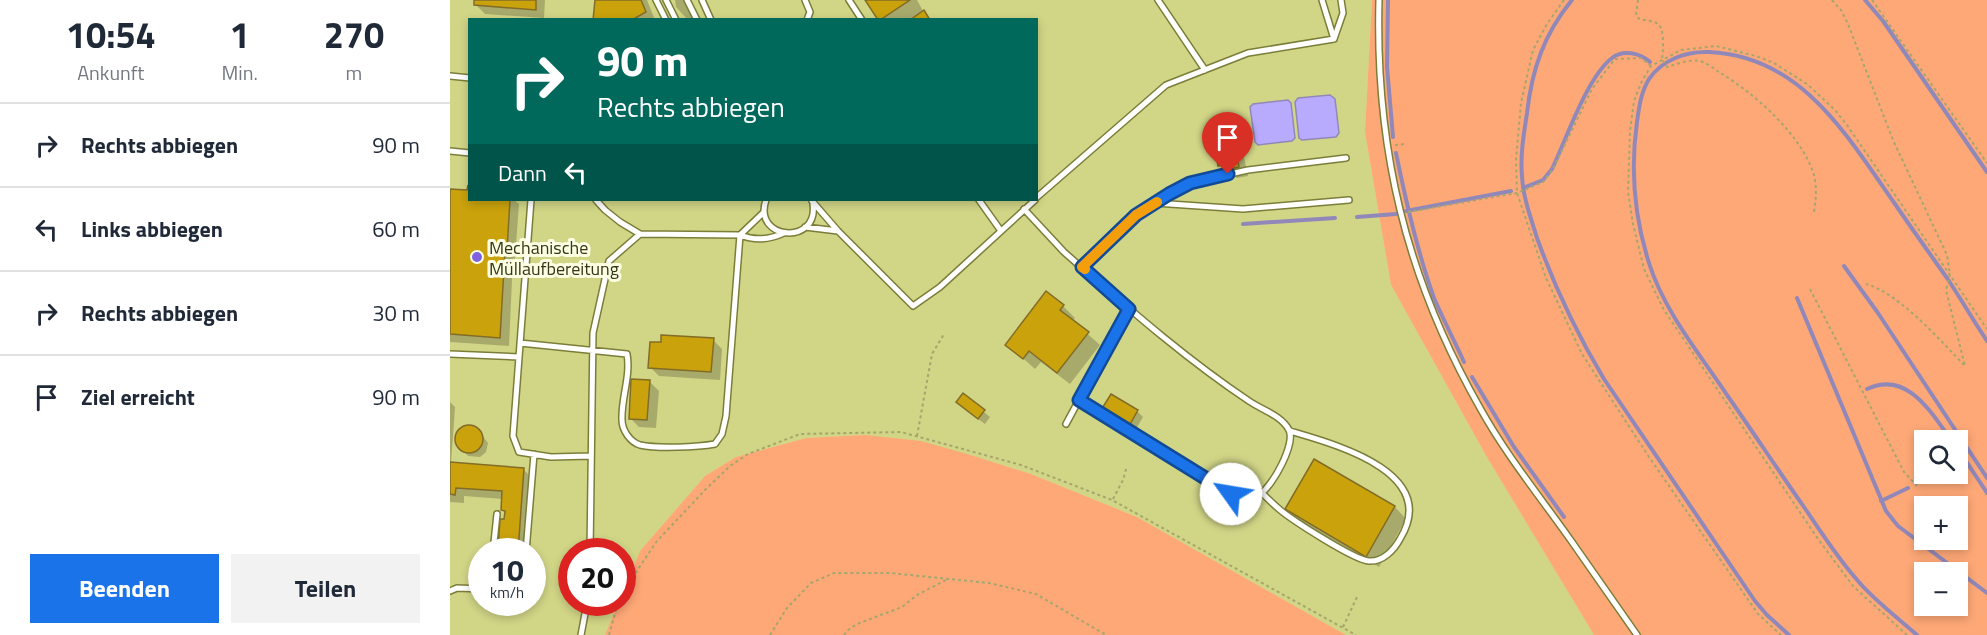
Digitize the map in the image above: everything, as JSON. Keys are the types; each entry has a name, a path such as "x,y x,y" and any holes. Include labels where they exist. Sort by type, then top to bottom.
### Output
{"lane":[{"path":"656,0 665,18"},
{"path":"666,0 675,18"},
{"path":"687,0 696,18"},
{"path":"702,0 710,18"},
{"path":"805,0 810,12 808,18"},
{"path":"849,0 861,18"},
{"path":"1158,0 1205,70"},
{"path":"1322,0 1334,39"},
{"path":"1334,39 1343,13 1341,0"},
{"path":"1379,0 1378,48 1382,111 1390,169 1412,256 1428,299 1452,356 1481,410 1637,635"},
{"path":"1038,197 1166,85 1248,52 1334,39"},
{"path":"450,76 468,78"},
{"path":"450,151 468,153"},
{"path":"1082,267 1136,215 1190,183 1248,170 1346,158"},
{"path":"1155,203 1243,209 1349,200"},
{"path":"531,201 513,435 519,452 551,457 591,456"},
{"path":"597,201 620,222 640,234 740,235 753,240 776,237 784,233"},
{"path":"766,201 764,212 771,226 784,233 791,234 806,227 838,231"},
{"path":"806,227 813,215 812,201"},
{"path":"813,201 838,231 912,306 940,286 1034,201"},
{"path":"980,201 1000,231"},
{"path":"1024,210 1064,252 1129,309 1208,371 1251,402 1276,416 1290,431 1354,451 1387,472 1407,497 1411,508 1410,517 1406,529 1385,556 1378,561 1362,560 1286,514 1262,493"},
{"path":"520,343 627,354 629,364 622,421 627,437 638,445 698,447 715,444 722,434 726,416 740,235 764,212"},
{"path":"590,538 593,333 609,261 640,234"},
{"path":"1066,424 1129,309"},
{"path":"450,354 519,357"},
{"path":"1079,400 1243,500 1262,493 1278,471 1291,445 1290,431"},
{"path":"527,538 534,454"},
{"path":"494,538 497,514"},
{"path":"450,591 457,588 468,588"},
{"path":"581,635 585,616"}],"path":[{"path":"1564,0 1547,24 1533,50 1521,103 1516,160 1517,193 1546,278 1582,354 1648,457 1758,614 1781,635"},
{"path":"1638,0 1636,15 1638,18 1661,27 1664,62 1667,67 1692,60 1700,61 1730,79 1772,113 1809,162 1816,188 1814,212"},
{"path":"1832,0 1841,10 1848,24 1893,140 1947,255 1950,274 1946,290 1965,366 1935,335 1879,287 1866,284"},
{"path":"1872,0 1987,163"},
{"path":"1907,635 1853,586 1818,539 1664,310 1644,268 1628,192 1628,162 1634,101 1641,82 1651,66 1664,62 1681,50 1716,46 1765,59 1807,84 1847,125 1987,329"},
{"path":"1401,214 1517,193 1543,182 1553,169 1592,89 1615,59 1641,58 1651,66"},
{"path":"1810,289 1904,472 1919,488"},
{"path":"917,436 932,354 944,334"},
{"path":"636,569 657,541 706,489 730,466 748,454 800,434 901,432 1021,465 1112,500 1356,635"},
{"path":"1112,500 1123,480 1127,466"},
{"path":"770,635 787,609 811,583 834,573 890,573 989,583 1036,594 1106,635"},
{"path":"844,635 857,624 902,607 917,595 946,580"},
{"path":"1343,627 1357,597"},
{"path":"609,635 614,616"}],"shaded area":[{"path":"450,0 1372,0 1365,132 1391,285 1488,459 1594,635 1346,635 1137,517 1031,474 974,456 865,435 806,438 736,457 705,476 640,551 636,561 636,538 558,538 558,616 613,616 605,635 450,635"},
{"path":"1372,0 1987,0 1987,635 1594,635 1488,459 1391,285 1365,132"},
{"path":"1330,95 1335,99 1339,133 1336,137 1302,140 1299,138 1295,102 1298,98"},
{"path":"1288,100 1291,103 1295,138 1292,141 1258,145 1255,142 1250,107 1253,104"},
{"path":"865,435 921,441 1031,474 1137,517 1346,635 605,635 613,616 636,616 636,561 640,551 705,476 736,457 806,438"}],"building":[{"path":"474,0 536,0 536,10 474,5"},
{"path":"595,0 641,0 646,12 636,18 593,18"},
{"path":"865,0 910,0 883,18 877,18"},
{"path":"924,10 929,18 913,18"},
{"path":"1230,123 1239,167 1227,170 1226,164 1218,166 1212,133 1219,132 1218,126"},
{"name":"Mechanische Müllaufbereitung","path":"468,185 468,201 510,201 500,338 450,334 450,189 467,190"},
{"path":"1046,291 1064,305 1060,310 1089,332 1057,373 1029,351 1023,359 1005,345"},
{"path":"661,335 714,338 711,372 648,368 650,342 661,342"},
{"path":"631,379 650,380 647,420 629,419"},
{"path":"963,393 985,410 978,419 956,402"},
{"path":"1111,394 1138,410 1129,426 1101,410"},
{"path":"469,425 479,429 483,439 479,449 469,453 459,449 455,439 459,429"},
{"path":"1314,459 1395,506 1366,557 1285,509"},
{"path":"450,462 524,468 519,538 499,538 500,519 504,519 505,511 501,510 502,491 456,488 455,495 450,494"}],"waterway":[{"path":"1388,0 1387,67 1393,137"},
{"path":"1572,0 1547,39 1536,67 1529,97 1522,168 1526,200 1537,238 1567,310 1604,379 1755,601 1789,635"},
{"path":"1865,0 1883,21 1987,172"},
{"path":"1917,635 1872,595 1837,555 1694,347 1673,315 1656,281 1640,228 1634,176 1635,140 1642,94 1654,72 1683,55 1709,52 1742,57 1771,68 1796,84 1819,104 1859,152 1947,278 1987,341"},
{"path":"1523,188 1543,180 1552,169 1594,79 1612,58 1626,53 1636,54 1650,62"},
{"path":"1396,153 1412,226 1428,280 1437,306 1464,362"},
{"path":"1406,211 1511,191"},
{"path":"1357,217 1396,214"},
{"path":"1243,224 1335,218"},
{"path":"1844,266 1878,313 1987,478"},
{"path":"1797,298 1886,511 1898,526 1987,593"},
{"path":"1472,377 1514,447 1564,517"},
{"path":"1867,389 1882,385 1895,385 1906,390 1927,407 1944,430"},
{"path":"1968,464 1987,493"},
{"path":"1881,501 1908,488"}],"slow traffic":[{"path":"1085,269 1082,267 1116,232 1136,215 1157,202"}],"place":[{"name":"Mechanische Müllaufbereitung","path":"477,257"}],"route":[{"path":"1228,174 1190,183 1136,215 1082,267 1129,309 1079,400 1231,494"}]}
